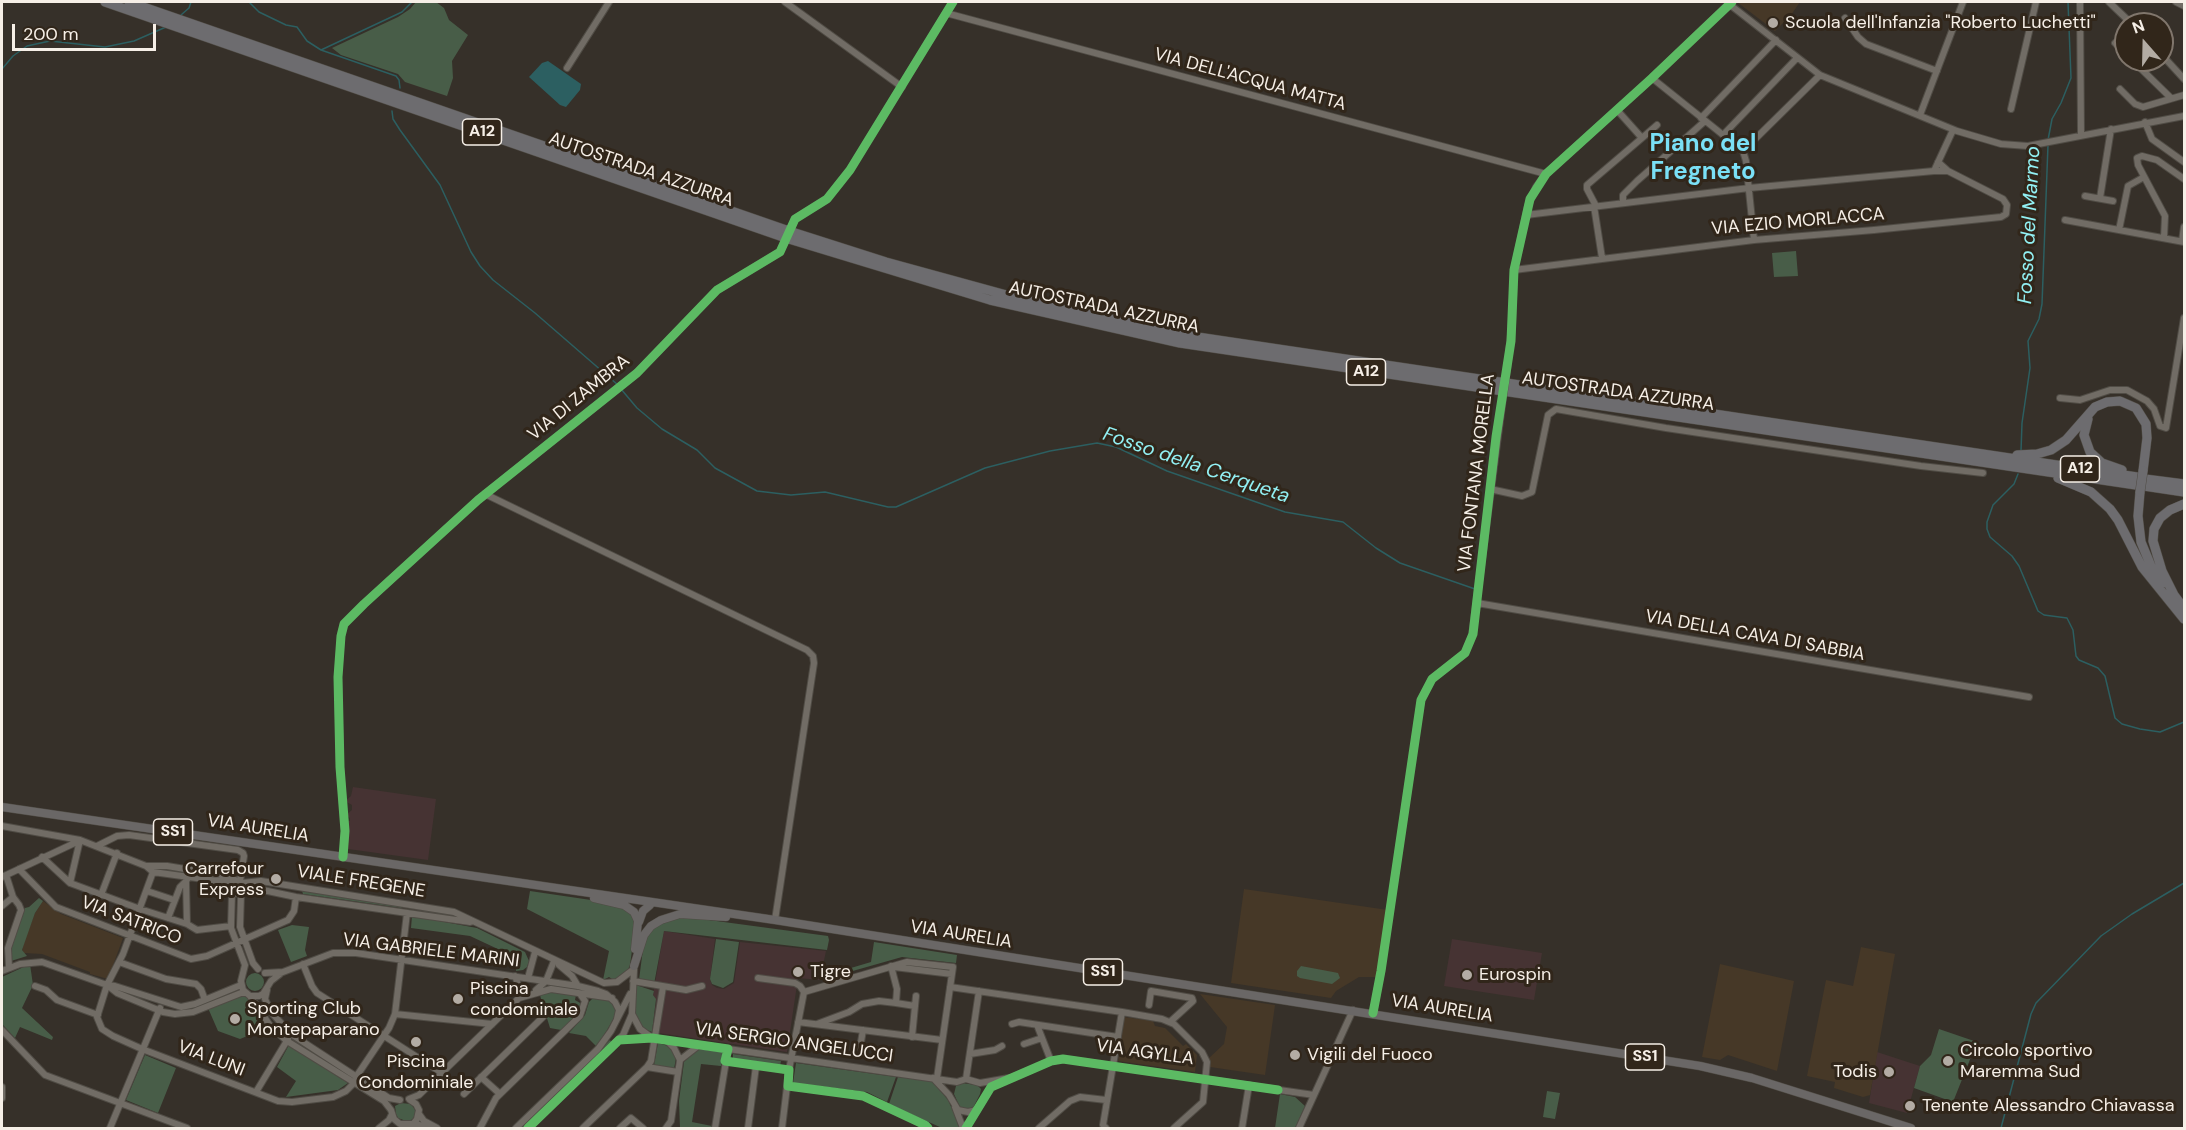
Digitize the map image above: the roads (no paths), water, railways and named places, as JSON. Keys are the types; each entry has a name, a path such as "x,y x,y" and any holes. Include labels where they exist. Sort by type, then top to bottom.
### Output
{"highway":[{"name":"AUTOSTRADA AZZURRA","path":"105,2 163,22 184,24 788,234 1001,294 1184,335 1954,455"},
{"name":"AUTOSTRADA AZZURRA","path":"129,2 173,16 184,24"},
{"path":"1954,455 1967,463 2019,464 2054,449 2066,440 2095,407 2107,402 2120,401 2136,408 2146,424 2147,438 2135,522 2139,543 2163,592"},
{"path":"2184,482 2141,479 2105,465 2090,452 2085,442 2086,422 2095,410 2106,404 2118,403 2137,413 2143,422 2145,432 2141,479 2138,521 2142,545 2153,570 2184,609"},
{"path":"1954,455 1970,450 2019,464 2091,492 2103,501 2118,520 2142,567 2184,619"},
{"name":"A12","path":"2019,464 2141,479 2184,492"},
{"path":"2175,596 2157,560 2153,539 2155,526 2160,518 2173,508 2184,504"}],"main road":[{"name":"VIA AURELIA","path":"2,807 474,877 589,897 854,934"},
{"name":"VIA AURELIA","path":"474,877 567,888 752,916 1722,1070 1911,1128"},
{"path":"567,888 650,905 752,916"},
{"path":"589,897 629,907 636,915 638,926"},
{"path":"634,967 638,926 642,912 650,905"},
{"path":"634,967 643,937 655,915 650,905"},
{"path":"651,926 663,919 678,915 726,917"}],"street":[{"path":"567,68 609,2"},
{"path":"785,2 902,87"},
{"name":"VIA DI ZAMBRA","path":"343,857 345,831 338,700 339,653 343,628 348,620 485,494 646,364 717,290 780,252 795,219 821,203 838,187 954,2"},
{"path":"1920,115 1963,2"},
{"path":"2011,109 2036,2"},
{"path":"2080,2 2081,135"},
{"path":"2176,2 2184,6"},
{"path":"1731,3 1820,75 1953,130 2005,145 2039,144 2184,116"},
{"name":"VIA FONTANA MORELLA","path":"1373,1013 1421,700 1430,681 1468,649 1473,634 1512,326 1514,270 1532,195 1546,174 1731,3"},
{"name":"VIA DELL'ACQUA MATTA","path":"946,13 1546,174"},
{"path":"1845,18 1866,44 1936,71"},
{"path":"1623,202 1623,195 1703,120 1776,40"},
{"path":"1723,135 1797,58"},
{"path":"2144,72 2171,98"},
{"path":"1743,151 1820,75"},
{"path":"1652,78 1743,151 1754,240"},
{"path":"2120,89 2140,107 2148,107 2184,95"},
{"path":"1617,110 1642,138"},
{"path":"2145,122 2152,139 2184,162"},
{"path":"1602,258 1595,206 1587,185 1657,125"},
{"path":"2100,198 2111,129"},
{"path":"1934,171 1953,130"},
{"path":"2164,238 2165,216 2137,162 2138,158 2141,156 2157,160 2184,179"},
{"path":"1938,162 1948,171"},
{"path":"1526,215 1749,188 1948,171"},
{"name":"VIA EZIO MORLACCA","path":"1514,270 1754,240 2001,217 2006,214 2007,205 2002,199 1948,171"},
{"path":"2119,230 2128,188 2132,182 2144,177"},
{"path":"2085,196 2113,201"},
{"path":"2065,220 2183,242 2184,227"},
{"path":"2060,398 2080,400 2110,390 2127,390 2147,401 2160,426 2166,428 2184,318"},
{"path":"1490,489 1523,496 1533,491 1548,414 1556,409 1666,428 1983,473"},
{"path":"485,494 807,650 813,656 814,663 775,920"},
{"name":"VIA DELLA CAVA DI SABBIA","path":"1477,603 2029,697"},
{"name":"VIALE FREGENE","path":"2,826 80,840 117,853 146,866 153,872 188,879 239,883 296,897 474,922"},
{"path":"97,846 117,836 129,835 238,850 244,856 239,883 244,891 241,894 240,923 253,963 266,974 266,1001 271,1012 291,1034 384,1101 394,1119 401,1124"},
{"path":"9,967 9,945 21,912 4,876 80,840"},
{"path":"70,883 80,840"},
{"path":"101,895 117,853"},
{"path":"42,857 70,883 187,924 194,929 231,926"},
{"name":"VIALE FREGENE","path":"146,866 164,866 226,875 239,883 261,881 454,912 606,984 619,981 634,967"},
{"name":"VIA SATRICO","path":"19,869 56,907 193,959 207,956 288,920 294,911 296,897"},
{"path":"187,924 188,879 191,870"},
{"path":"34,986 48,992 57,1000 98,1015 107,986 130,936 153,872"},
{"path":"168,918 180,885 188,879"},
{"path":"239,883 230,889 232,893 231,926 245,966 241,985 271,1027 287,1041 391,1099 409,1100 419,1095 519,998 533,993 551,989 601,992 612,998 618,1008 617,1019"},
{"path":"147,891 174,900"},
{"path":"232,893 241,894"},
{"path":"2,906 13,897"},
{"path":"355,1080 395,1014 407,913"},
{"name":"VIA GABRIELE MARINI","path":"266,974 283,972 341,952 528,978 578,989"},
{"path":"528,978 535,952"},
{"path":"480,1128 492,1104 500,1094 580,1016 585,1001 572,976 554,961 546,981 533,993"},
{"path":"2,971 27,962 42,962 173,1014 188,1013 241,993 259,996 267,988"},
{"path":"119,962 166,979 196,984 205,1000"},
{"path":"804,992 891,966 914,962 953,967 934,1078 951,1099 965,1128"},
{"path":"303,964 316,992 442,1073"},
{"path":"891,966 952,974"},
{"path":"891,966 896,987 896,1003"},
{"path":"528,1128 619,1041 632,1014 634,967"},
{"path":"242,976 249,970 258,969"},
{"name":"VIA GABRIELE MARINI","path":"267,988 283,972"},
{"path":"515,976 519,987 519,998"},
{"path":"759,978 795,983 804,992 789,1070 782,1128"},
{"path":"633,984 688,990 702,986"},
{"path":"516,1128 588,1060 611,1030 633,984"},
{"path":"107,986 183,1006 205,1000 241,985"},
{"path":"583,1128 648,1067 654,1053 653,1038 663,987"},
{"path":"950,987 1122,1012 1170,1022 1205,1056 1207,1062 1203,1102 1179,1127"},
{"path":"966,1079 979,991"},
{"path":"1149,1005 1151,991 1192,998 1193,1001 1170,1022"},
{"path":"912,1037 916,996"},
{"path":"816,1024 849,1012 862,1004 879,1001 915,1005"},
{"path":"110,1128 163,1002"},
{"path":"1299,1128 1353,1010"},
{"path":"621,1012 632,1014"},
{"path":"1102,1127 1122,1012"},
{"path":"395,1014 492,1024"},
{"path":"632,1014 638,1027 653,1038"},
{"name":"VIA LUNI","path":"98,1015 99,1025 106,1032 142,1049 284,1102 315,1100 340,1094 355,1080"},
{"path":"464,1094 543,1017"},
{"path":"798,1022 942,1040"},
{"path":"1012,1024 1019,1022 1118,1037"},
{"path":"1038,1025 1051,1061"},
{"path":"2,1030 45,1075 187,1128"},
{"path":"611,1030 614,1038 619,1041"},
{"path":"860,1048 863,1030"},
{"path":"256,1092 291,1034"},
{"name":"VIA SERGIO ANGELUCCI","path":"619,1041 653,1038 957,1082"},
{"path":"1024,1044 1042,1038"},
{"path":"666,1040 674,1048 680,1060 671,1121 666,1128"},
{"path":"680,1060 700,1045"},
{"path":"970,1054 995,1050 1002,1046"},
{"path":"715,1128 728,1049"},
{"name":"VIA AGYLLA","path":"1009,1078 1051,1061 1063,1059 1314,1095"},
{"path":"725,1061 789,1070"},
{"path":"748,1128 756,1065"},
{"path":"648,1067 678,1072"},
{"path":"481,1077 500,1094"},
{"path":"951,1099 951,1089 957,1082 966,1079 980,1083 1009,1078"},
{"path":"965,1128 991,1087 1009,1078"},
{"path":"980,1083 984,1096"},
{"path":"1309,1106 1297,1092 1311,1089 1320,1083"},
{"path":"1242,1128 1250,1085"},
{"path":"788,1086 863,1096 928,1128"},
{"path":"2,1087 2,1098"},
{"path":"412,1124 417,1119 419,1095"},
{"path":"1039,1128 1070,1101 1080,1097 1106,1100"},
{"path":"379,1128 390,1119 394,1106 400,1100"},
{"path":"409,1100 422,1119 437,1128"},
{"path":"955,1107 963,1112 977,1110"},
{"path":"620,1128 631,1118 643,1128"},
{"path":"671,1121 674,1128"},
{"path":"394,1128 401,1124 418,1124 426,1128"}],"water":[{"path":"548,61 581,84 580,90 566,107 560,105 529,77 542,63"}],"waterway":[{"path":"181,15 189,8 191,2"},
{"name":"Fosso della Cerqueta","path":"249,2 259,12 286,25 297,27 307,41 321,50 396,76 400,88"},
{"path":"321,50 402,12 412,2"},
{"name":"Fosso del Marmo","path":"2048,140 2052,119 2071,78 2068,2"},
{"path":"2,69 13,56 27,46 50,41 105,47 134,41 166,27"},
{"name":"Fosso della Cerqueta","path":"392,111 393,119 400,130 440,185 471,252 480,266 493,280 618,385"},
{"name":"Fosso del Marmo","path":"2021,451 2022,423 2030,368 2028,341 2039,319 2042,304 2048,145"},
{"name":"Fosso della Cerqueta","path":"621,389 637,408 662,429 697,450 715,468 757,491 791,495 825,492 896,507 985,468 1050,451 1097,443 1116,447 1167,471 1285,512 1343,522 1376,548 1400,563 1475,589"},
{"name":"Fosso del Marmo","path":"2018,474 2014,484 1993,505 1987,529 1990,537 2012,556 2019,566 2038,611 2044,615 2067,618 2073,630 2076,656 2079,660 2098,668 2105,676 2115,718 2122,724 2160,732 2184,722"},
{"path":"2001,1128 2031,1014 2036,1003 2101,936 2132,914 2184,883"}],"place":[{"name":"Scuola dell'Infanzia \"Roberto Luchetti\"","path":"1773,23"},
{"name":"Carrefour Express","path":"276,879"},
{"name":"Tigre","path":"798,972"},
{"name":"Eurospin","path":"1467,975"},
{"name":"Piscina condominale","path":"458,999"},
{"name":"Sporting Club Montepaparano","path":"235,1019"},
{"name":"Piscina Condominiale","path":"416,1042"},
{"name":"Vigili del Fuoco","path":"1295,1055"},
{"name":"Circolo sportivo Maremma Sud","path":"1948,1061"},
{"name":"Todis","path":"1889,1072"},
{"name":"Tenente Alessandro Chiavassa","path":"1910,1106"}],"district":[{"name":"Piano del Fregneto","path":"1703,159"}]}
